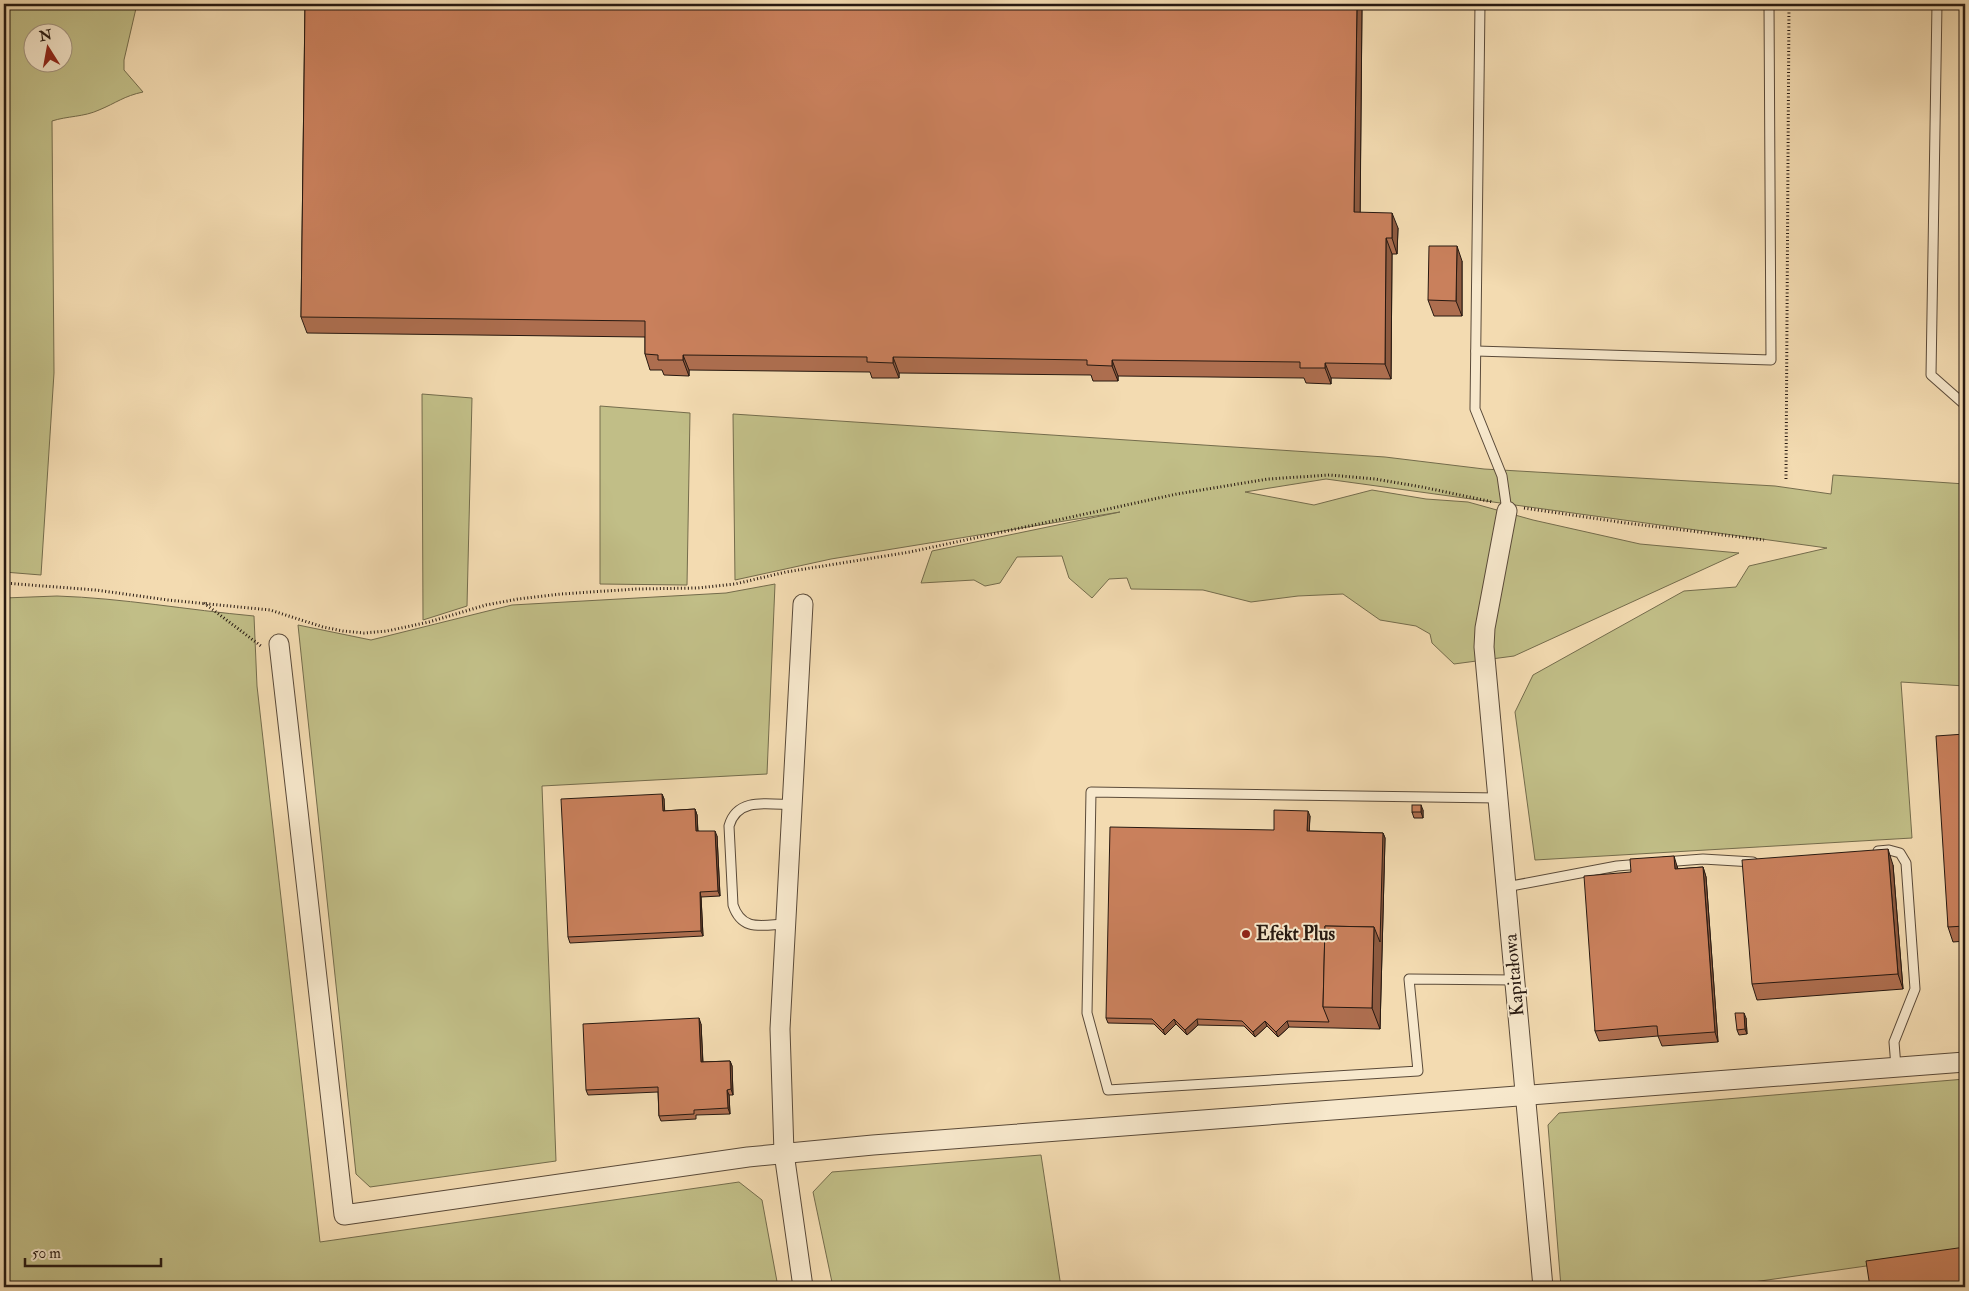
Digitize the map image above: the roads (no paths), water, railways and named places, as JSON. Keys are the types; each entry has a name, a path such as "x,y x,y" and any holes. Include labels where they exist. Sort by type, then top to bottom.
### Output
{"street":[{"name":"Kapitałowa","path":"1507,508 1485,628 1485,662 1542,1287"},
{"path":"803,604 780,1029 784,1153 803,1287"},
{"path":"280,649 344,1215 784,1153 1965,1062"}],"lane":[{"path":"1480,4 1475,409 1502,476 1507,508"},
{"path":"1476,351 1771,360 1769,4"},
{"path":"1936,4 1931,375 1965,405"},
{"path":"1498,798 1091,792 1087,1013 1108,1090 1418,1071 1409,979 1514,980"},
{"path":"785,924 747,925 740,921 733,905 729,826 736,812 752,804 792,805"},
{"path":"1871,852 1889,850 1900,853 1906,863 1915,989 1894,1042 1896,1067"},
{"path":"1506,887 1617,866 1703,859 1758,862"}],"place":[{"name":"Efekt Plus","path":"1246,934"}]}
